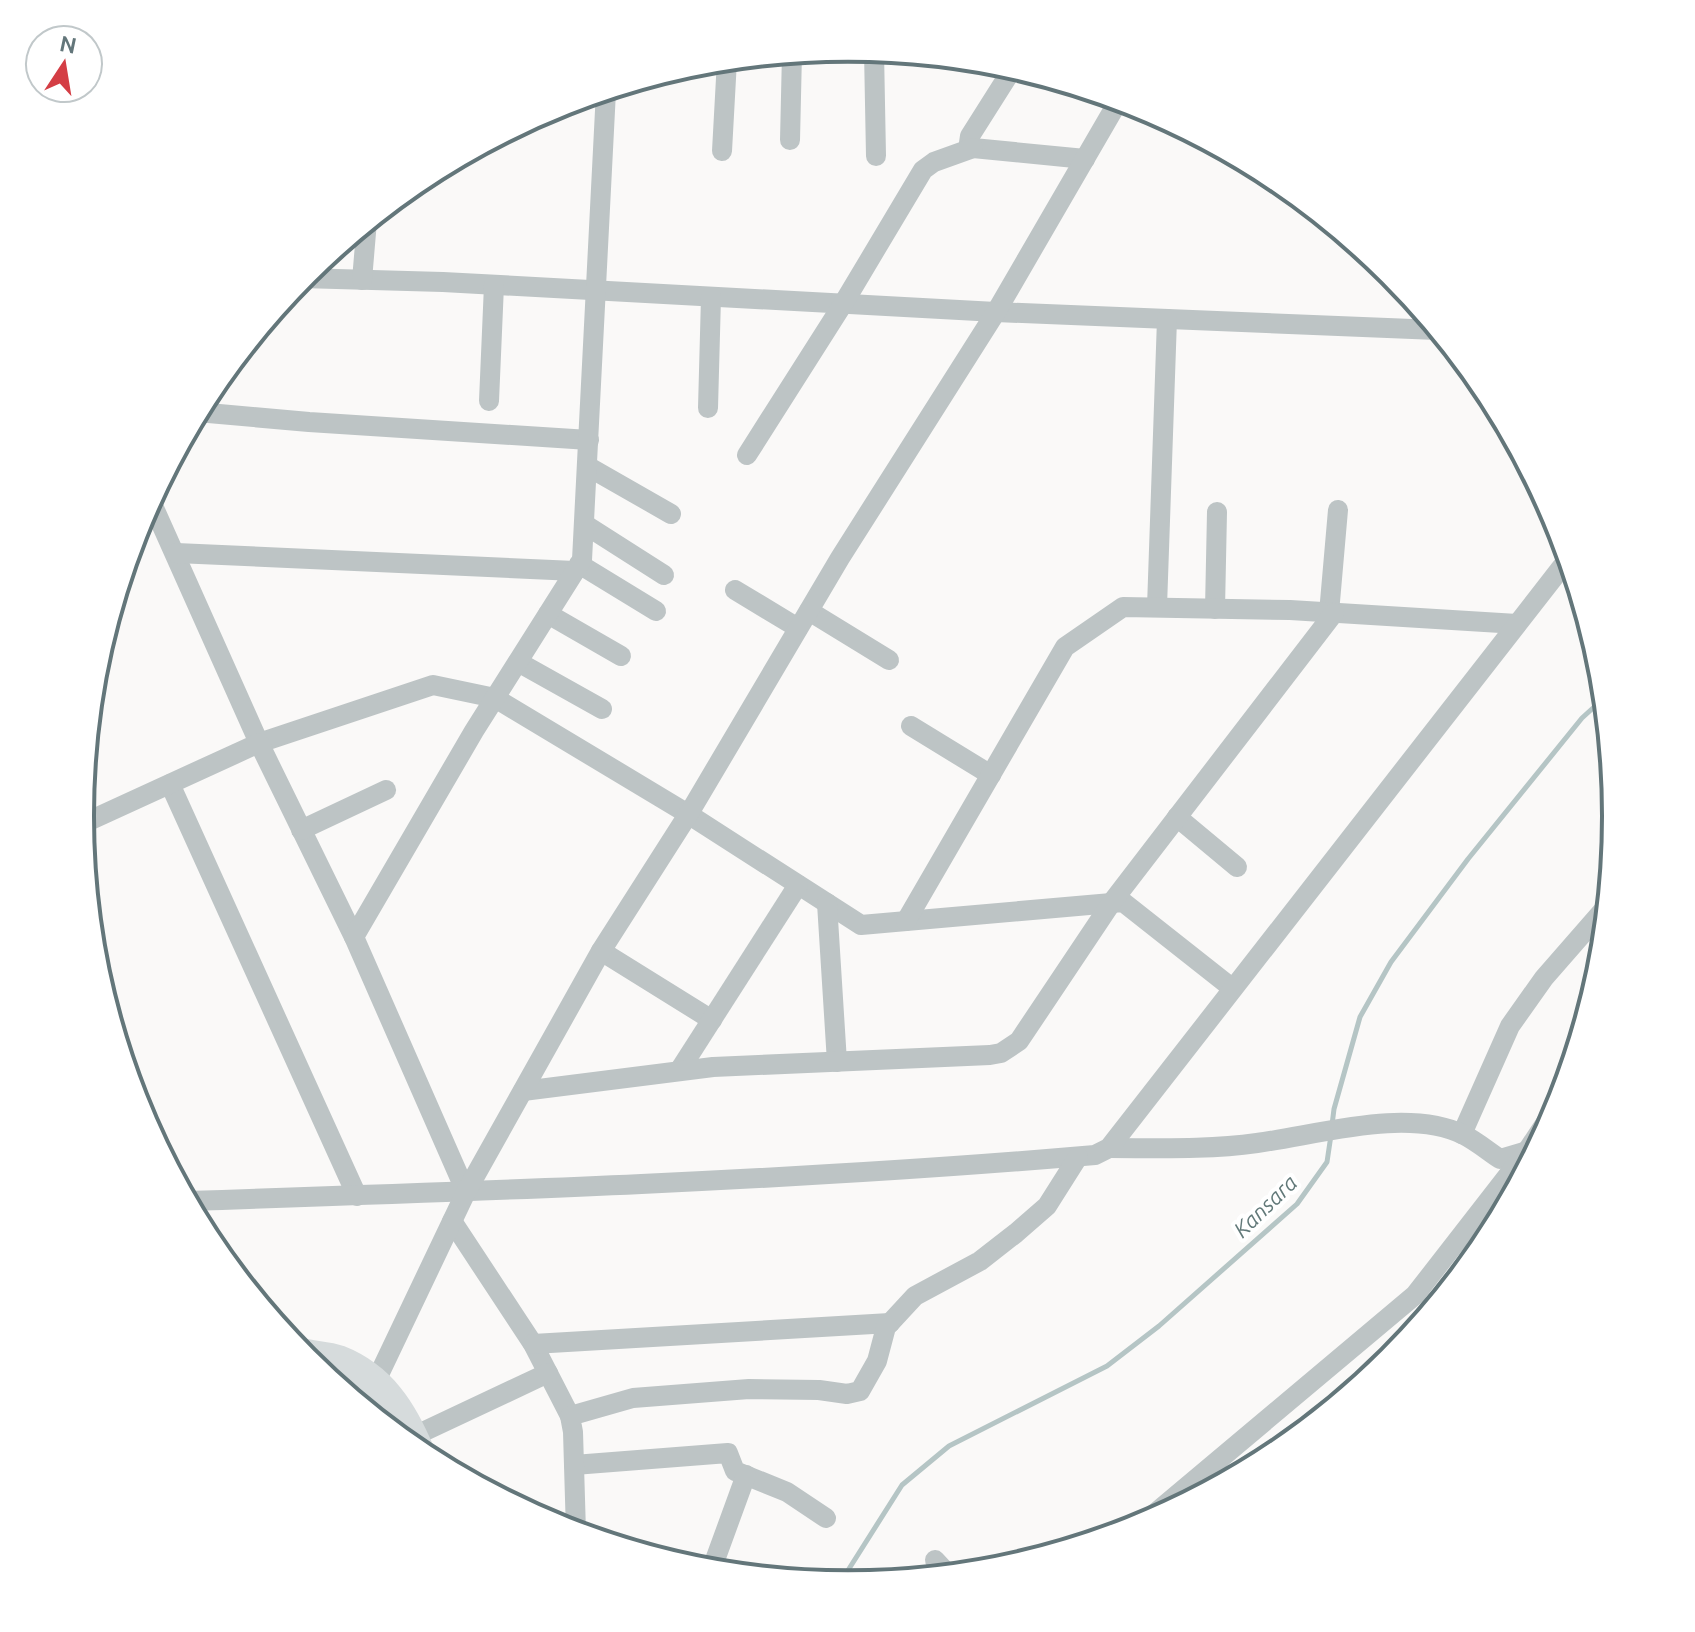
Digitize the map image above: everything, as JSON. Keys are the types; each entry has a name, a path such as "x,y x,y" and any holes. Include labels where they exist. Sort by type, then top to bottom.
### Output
{"main road":[{"path":"324,1358 337,1361 375,1383 403,1415 408,1428"}],"street":[{"path":"874,63 876,156"},
{"path":"790,140 792,65"},
{"path":"722,151 726,72"},
{"path":"973,148 969,143 970,136 1006,79"},
{"path":"354,937 495,698 582,560 606,102"},
{"path":"375,1383 466,1192 601,951 996,312 1113,110"},
{"path":"747,455 923,170 934,162 973,148 1085,159"},
{"path":"362,280 366,236"},
{"path":"319,279 996,312 1420,327"},
{"path":"489,401 494,285"},
{"path":"708,408 711,297"},
{"path":"1157,607 1167,319"},
{"path":"211,413 589,440"},
{"path":"587,466 671,514"},
{"path":"523,1091 679,1071 990,1055 1011,1048 1019,1041 1112,902 1332,613 1338,510"},
{"path":"1215,609 1217,512"},
{"path":"157,514 259,743 354,937 466,1192"},
{"path":"584,524 664,575"},
{"path":"176,553 577,568 656,611"},
{"path":"200,1201 466,1192 952,1168 1095,1155 1109,1148 1559,570"},
{"path":"735,590 889,660"},
{"path":"906,921 1065,647 1123,607 1332,613 1517,624"},
{"path":"548,614 621,656"},
{"path":"518,662 602,709"},
{"path":"94,819 259,743 433,685 495,698 688,814 861,925 1123,902 1232,988"},
{"path":"911,726 991,775"},
{"path":"170,784 357,1196"},
{"path":"301,830 386,790"},
{"path":"1177,817 1237,867"},
{"path":"679,1071 798,885"},
{"path":"827,903 837,1062"},
{"path":"1462,1134 1510,1026 1544,978 1594,921"},
{"path":"601,951 712,1020"},
{"path":"1109,1148 1202,1148 1408,1121 1462,1134 1500,1159 1521,1155"},
{"path":"570,1416 633,1398 749,1389 819,1390 847,1394 860,1391 877,1361 886,1327 915,1296 980,1261 1047,1206 1078,1157"},
{"path":"1208,1477 1415,1295 1505,1184"},
{"path":"452,1221 533,1344 570,1416 576,1519"},
{"path":"533,1344 890,1323"},
{"path":"425,1440 548,1373"},
{"path":"574,1465 728,1453 735,1471 787,1492 826,1518"},
{"path":"716,1559 746,1475"}],"waterway":[{"name":"Kansara","path":"1332,1125 1360,1017 1391,962 1468,859 1593,708"},
{"name":"Kansara","path":"848,1570 902,1485 949,1446 1107,1366 1159,1326 1297,1204 1327,1162 1331,1135"}]}
